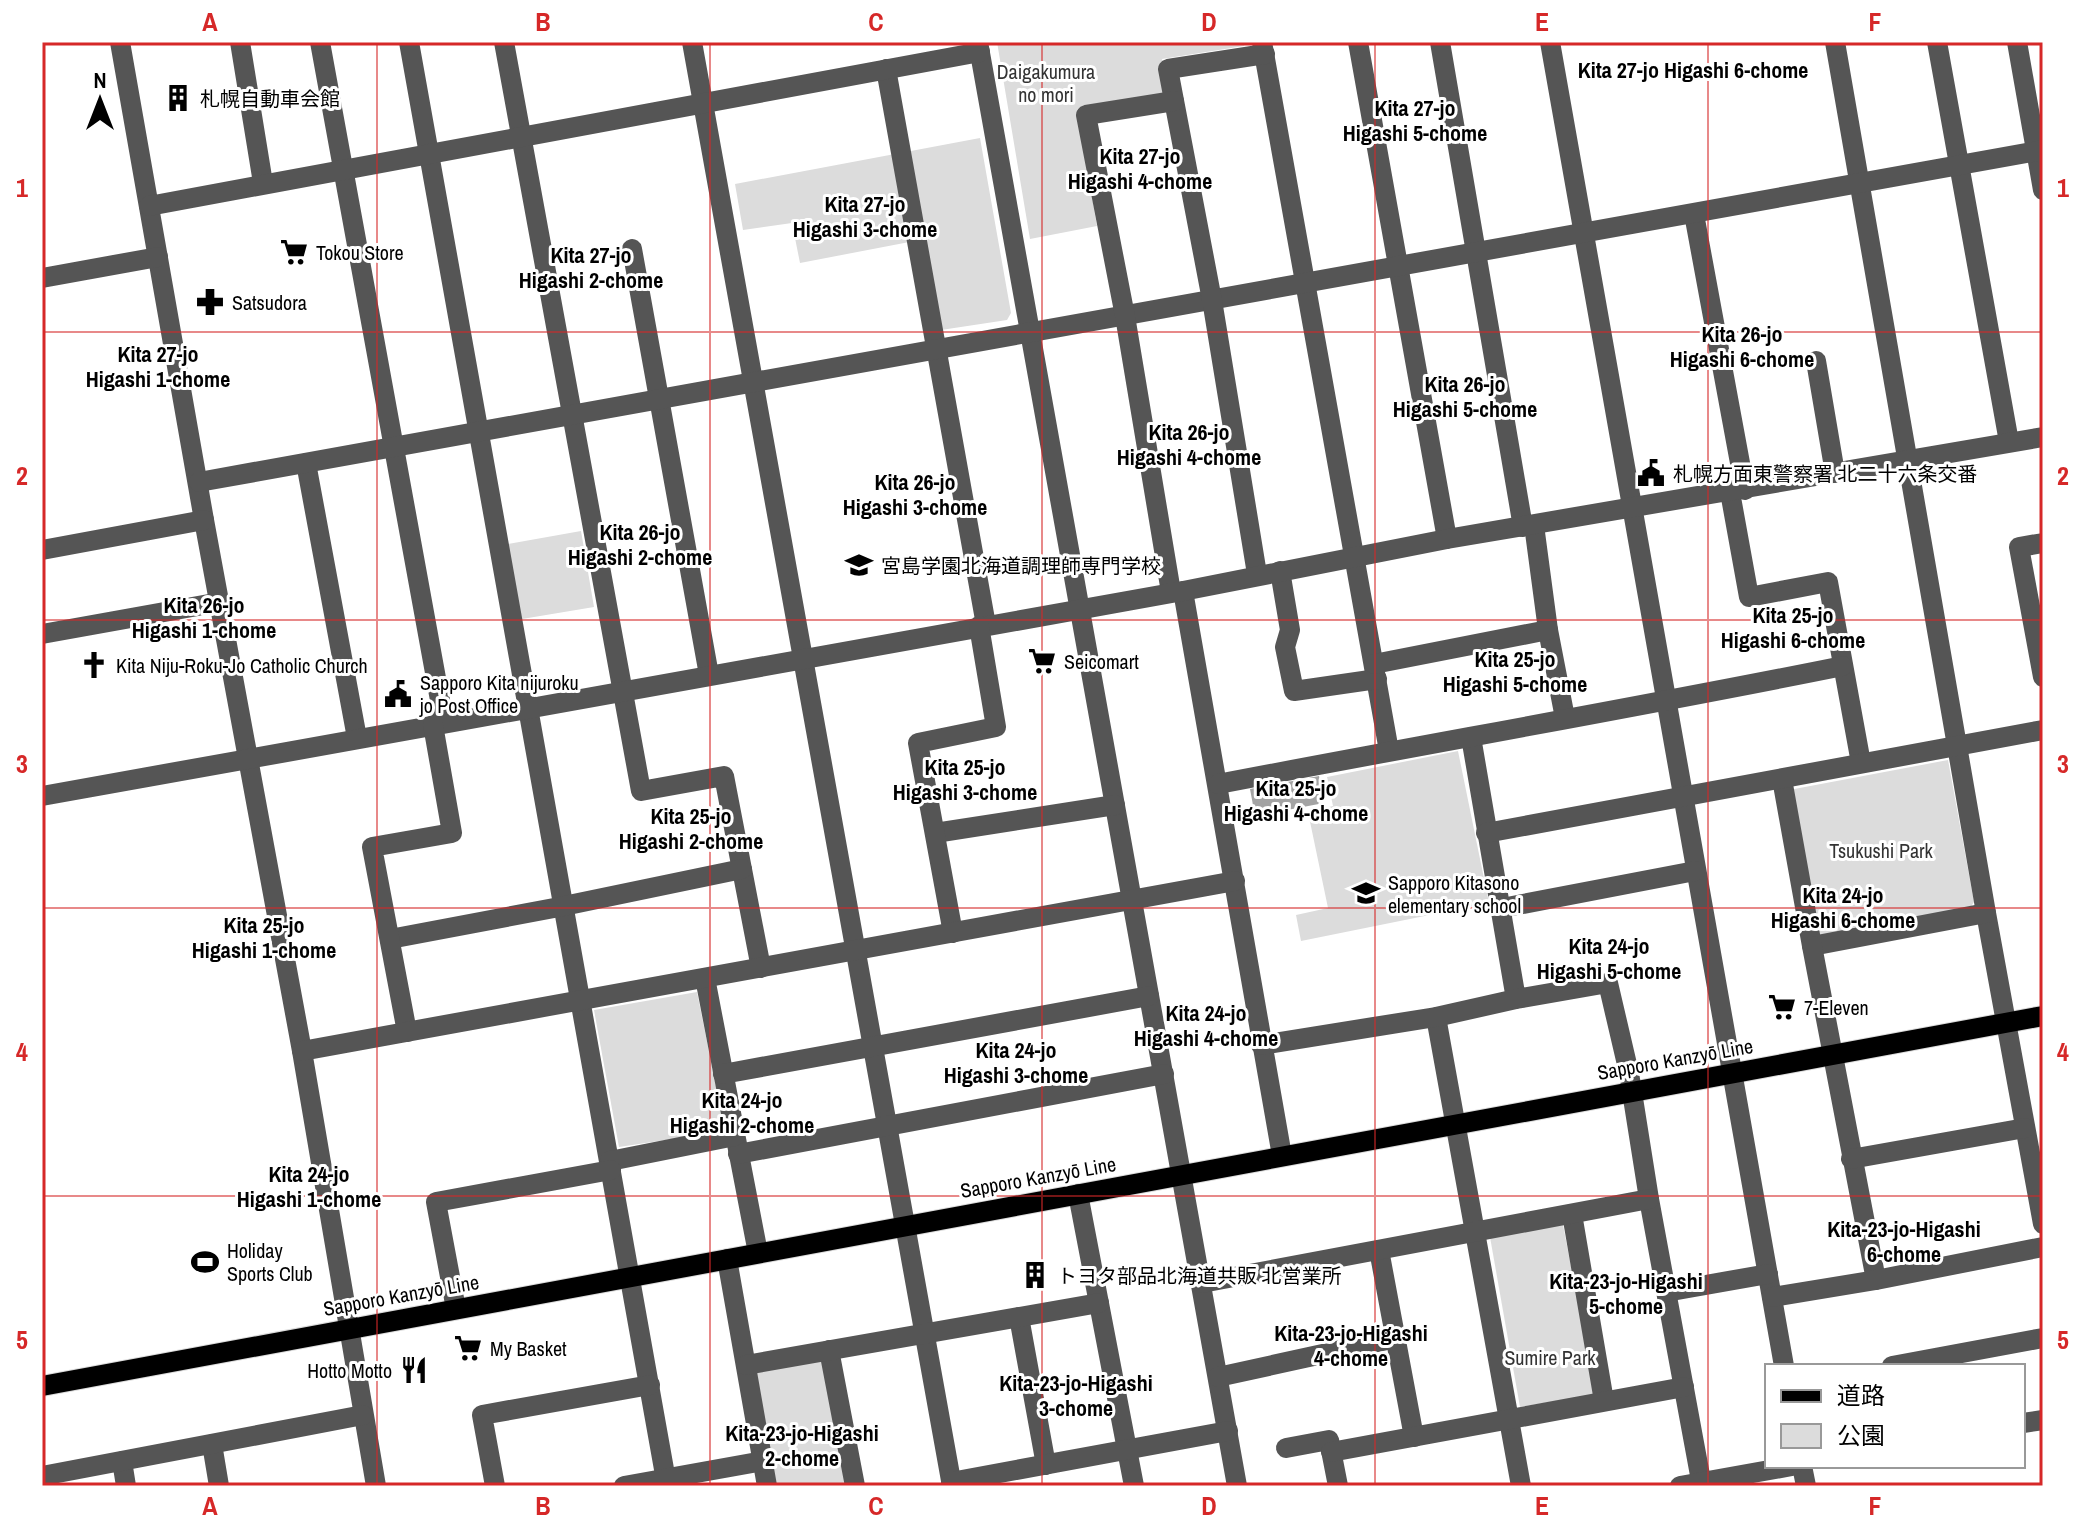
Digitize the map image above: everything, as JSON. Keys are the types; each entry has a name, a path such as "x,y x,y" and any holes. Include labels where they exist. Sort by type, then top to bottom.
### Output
{"main road":[{"name":"Sapporo Kanzyō Line","path":"42,1386 2043,1016"}],"street":[{"path":"120,42 302,1051 376,1486"},
{"path":"240,42 263,183"},
{"path":"320,42 393,447 438,723 452,833 372,847 407,1032"},
{"path":"409,42 666,1482"},
{"path":"504,42 641,791 724,776 761,968"},
{"path":"692,42 952,1484 1228,1431"},
{"path":"1358,42 1447,539"},
{"path":"1440,42 1565,718"},
{"path":"1550,42 1784,1364"},
{"path":"1835,42 2043,1224"},
{"path":"1937,42 2009,442"},
{"path":"2017,42 2040,151 2043,190"},
{"path":"149,206 886,69 979,47 1237,1486"},
{"path":"1257,574 1212,300 1168,69 1264,48 1389,751"},
{"path":"886,69 982,625 996,727 918,743 953,933"},
{"path":"1174,101 1086,115 1177,591 1218,784 1282,1156"},
{"path":"199,482 2040,151"},
{"path":"1694,214 1737,491 1749,597 1828,582 1861,763"},
{"path":"632,249 709,675"},
{"path":"42,278 158,257"},
{"path":"1816,361 1835,473"},
{"path":"42,796 1177,591 1447,539 2043,437"},
{"path":"306,463 357,738"},
{"path":"42,550 204,520"},
{"path":"2043,543 2019,547 2039,630 2043,677"},
{"path":"1280,571 1290,630 1285,647 1294,691 1548,630"},
{"path":"42,634 220,602"},
{"path":"1218,784 1843,666"},
{"path":"1486,833 2043,730"},
{"path":"1471,737 1516,999"},
{"path":"1782,779 1876,1280"},
{"path":"935,833 1115,805"},
{"path":"390,939 742,869"},
{"path":"1502,908 1695,871"},
{"path":"302,1051 1235,881"},
{"path":"1812,946 1986,913"},
{"path":"705,978 758,1253"},
{"path":"1261,1045 1436,1017 1608,983 1632,1091 1702,1484"},
{"path":"723,1074 1149,996"},
{"path":"1436,1017 1521,1486"},
{"path":"456,1309 436,1202 610,1165 888,1125 1164,1074"},
{"path":"1851,1159 2025,1128"},
{"path":"1078,1194 1134,1486"},
{"path":"1202,1283 1649,1199"},
{"path":"1572,1214 1604,1401"},
{"path":"1772,1297 2043,1247"},
{"path":"1379,1250 1414,1437"},
{"path":"727,1259 767,1486"},
{"path":"1666,1292 1768,1274"},
{"path":"746,1365 1099,1303"},
{"path":"1019,1317 1046,1465"},
{"path":"1218,1377 1396,1338"},
{"path":"1903,1364 2043,1338"},
{"path":"829,1350 855,1486"},
{"path":"495,1486 482,1415 650,1385"},
{"path":"1331,1452 1684,1387"},
{"path":"42,1476 363,1415"},
{"path":"1286,1448 1329,1440 1338,1486"},
{"path":"212,1444 219,1486"},
{"path":"122,1461 126,1486"},
{"path":"624,1486 666,1482 763,1461"},
{"path":"1680,1486 1782,1468"}],"green space":[{"name":"Daigakumura no mori","path":"997,42 1246,42 1244,46 1162,59 1168,89 1163,96 1077,109 1097,226 1030,239"},
{"path":"980,138 1011,313 1007,320 941,330 925,239 800,263 792,223 743,230 735,184"},
{"path":"581,531 594,607 516,620 502,545"},
{"path":"1458,751 1489,903 1301,941 1296,915 1328,908 1308,812 1333,806 1327,777"},
{"name":"Tsukushi Park","path":"1948,760 1974,902 1967,913 1816,941 1789,790"},
{"path":"697,992 725,1131 619,1147 594,1010"},
{"name":"Sumire Park","path":"1558,1222 1563,1225 1595,1391 1592,1395 1520,1407 1490,1237"},
{"path":"825,1357 849,1486 773,1486 752,1370"}],"shaded area":[{"path":"1319,776 1324,803 1255,816 1250,789"}],"place":[{"name":"札幌自動車会館","path":"178,98"},
{"name":"Tokou Store","path":"294,252"},
{"name":"Satsudora","path":"210,302"},
{"name":"札幌方面東警察署 北二十六条交番","path":"1651,473"},
{"name":"宮島学園北海道調理師専門学校","path":"859,565"},
{"name":"Seicomart","path":"1042,661"},
{"name":"Kita Niju-Roku-Jo Catholic Church","path":"94,665"},
{"name":"Sapporo Kita nijuroku jo Post Office","path":"398,694"},
{"name":"Sapporo Kitasono elementary school","path":"1366,893"},
{"name":"7-Eleven","path":"1782,1007"},
{"name":"Holiday Sports Club","path":"205,1262"},
{"name":"トヨタ部品北海道共販 北営業所","path":"1035,1275"},
{"name":"My Basket","path":"468,1348"},
{"name":"Hotto Motto","path":"414,1370"}],"district":[{"name":"Kita 27-jo Higashi 6-chome","path":"1693,70"},
{"name":"Kita 27-jo Higashi 5-chome","path":"1415,120"},
{"name":"Kita 27-jo Higashi 4-chome","path":"1140,168"},
{"name":"Kita 27-jo Higashi 3-chome","path":"865,216"},
{"name":"Kita 27-jo Higashi 2-chome","path":"591,268"},
{"name":"Kita 26-jo Higashi 6-chome","path":"1742,346"},
{"name":"Kita 27-jo Higashi 1-chome","path":"158,366"},
{"name":"Kita 26-jo Higashi 5-chome","path":"1465,396"},
{"name":"Kita 26-jo Higashi 4-chome","path":"1189,444"},
{"name":"Kita 26-jo Higashi 3-chome","path":"915,494"},
{"name":"Kita 26-jo Higashi 2-chome","path":"640,544"},
{"name":"Kita 26-jo Higashi 1-chome","path":"204,618"},
{"name":"Kita 25-jo Higashi 6-chome","path":"1793,628"},
{"name":"Kita 25-jo Higashi 5-chome","path":"1515,672"},
{"name":"Kita 25-jo Higashi 3-chome","path":"965,780"},
{"name":"Kita 25-jo Higashi 4-chome","path":"1296,800"},
{"name":"Kita 25-jo Higashi 2-chome","path":"691,828"},
{"name":"Kita 24-jo Higashi 6-chome","path":"1843,908"},
{"name":"Kita 25-jo Higashi 1-chome","path":"264,938"},
{"name":"Kita 24-jo Higashi 5-chome","path":"1609,958"},
{"name":"Kita 24-jo Higashi 4-chome","path":"1206,1026"},
{"name":"Kita 24-jo Higashi 3-chome","path":"1016,1062"},
{"name":"Kita 24-jo Higashi 2-chome","path":"742,1112"},
{"name":"Kita 24-jo Higashi 1-chome","path":"309,1186"},
{"name":"Kita-23-jo-Higashi 6-chome","path":"1904,1242"},
{"name":"Kita-23-jo-Higashi 5-chome","path":"1626,1294"},
{"name":"Kita-23-jo-Higashi 4-chome","path":"1351,1346"},
{"name":"Kita-23-jo-Higashi 3-chome","path":"1076,1396"},
{"name":"Kita-23-jo-Higashi 2-chome","path":"802,1446"}]}
